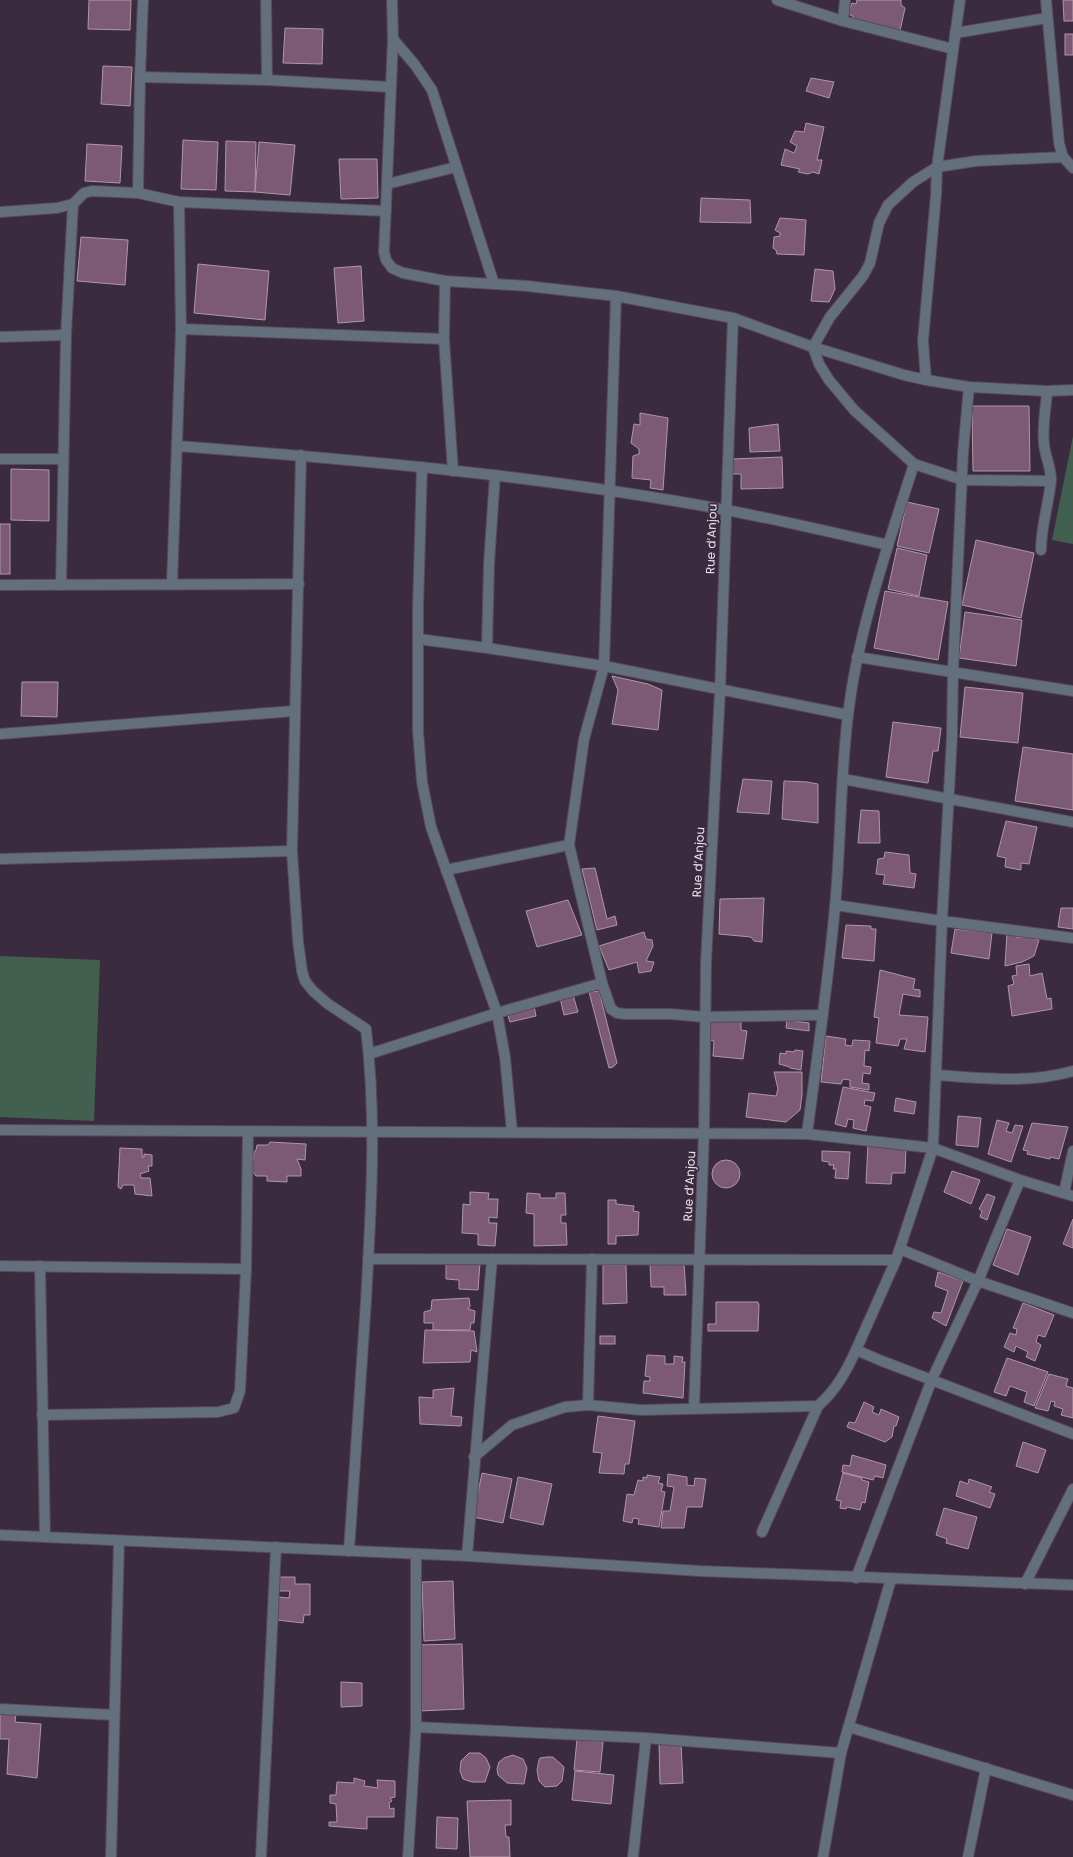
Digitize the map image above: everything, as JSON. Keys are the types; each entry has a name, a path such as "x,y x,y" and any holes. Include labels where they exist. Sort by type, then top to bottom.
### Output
{"street":[{"path":"138,193 143,0"},
{"path":"266,0 267,80"},
{"path":"392,0 393,39 384,252 388,264 397,271 445,281 494,284 616,296 733,318 813,347 904,375 926,380 969,387 1048,392 1073,390"},
{"path":"777,0 842,21 953,49"},
{"path":"842,21 845,0"},
{"path":"926,380 923,341 936,202 937,167 960,0"},
{"path":"1046,0 1059,143 1063,157 1073,168"},
{"path":"955,33 1047,18"},
{"path":"393,39 415,65 432,90 494,284"},
{"path":"140,76 267,80 390,87"},
{"path":"1051,481 963,480 914,464 849,404 819,364 813,347 830,317 863,276 870,263 879,223 888,205 913,182 937,167 976,161 1063,157"},
{"path":"387,184 456,167"},
{"path":"0,212 57,208 73,204 84,194 92,191 138,193 179,202 386,211"},
{"path":"172,584 181,329 179,202"},
{"path":"61,585 66,335 73,204"},
{"path":"445,281 444,339 453,471"},
{"path":"616,296 614,396 609,492 604,666 584,739 569,845 602,983 611,1009 617,1013 704,1017 823,1014"},
{"name":"Rue d’Anjou","path":"694,1408 698,1260 704,1133 704,1017 720,691 725,510 733,318"},
{"path":"181,329 444,339"},
{"path":"0,337 66,335"},
{"path":"762,1532 818,1406 830,1395 844,1376 856,1350 896,1260 934,1148 953,670 969,387"},
{"path":"1041,550 1051,481 1051,471 1044,445 1044,428 1048,392"},
{"path":"178,446 301,455 495,475 725,510 888,545"},
{"path":"301,455 292,851 298,941 302,971 305,981 313,991 328,1004 366,1029 369,1054 373,1132 368,1259 350,1551"},
{"path":"0,459 63,459"},
{"path":"807,1134 823,1014 835,905 848,715 858,656 888,545 914,464"},
{"path":"422,467 418,639 418,731 422,782 431,827 497,1013 505,1057 512,1132"},
{"path":"487,648 489,564 495,475"},
{"path":"0,585 299,584"},
{"path":"418,639 604,666 720,691 848,715"},
{"path":"858,656 953,670 1073,691"},
{"path":"0,734 294,711"},
{"path":"843,779 1073,822"},
{"path":"446,870 569,845"},
{"path":"0,859 292,851"},
{"path":"835,905 1073,938"},
{"path":"369,1054 497,1013 602,983"},
{"path":"936,1075 1024,1079 1045,1077 1073,1071"},
{"path":"0,1130 807,1134 934,1148 1020,1180 1068,1194 1073,1151"},
{"path":"42,1415 218,1412 234,1408 240,1391 246,1269 248,1131"},
{"path":"856,1578 932,1379 978,1281 1020,1180"},
{"path":"900,1249 978,1281 1073,1313"},
{"path":"368,1259 896,1260"},
{"path":"466,1556 492,1260"},
{"path":"588,1404 592,1260"},
{"path":"0,1266 246,1269"},
{"path":"40,1266 45,1537"},
{"path":"856,1350 1073,1434"},
{"path":"474,1457 512,1425 565,1407 588,1404 641,1410 818,1406"},
{"path":"1025,1584 1073,1489"},
{"path":"0,1535 466,1556 700,1571 1073,1585"},
{"path":"111,1857 119,1541"},
{"path":"261,1857 276,1547"},
{"path":"408,1857 416,1727 416,1554"},
{"path":"823,1857 841,1753 891,1579"},
{"path":"0,1709 114,1715"},
{"path":"416,1727 646,1738 841,1753"},
{"path":"849,1727 1073,1795"},
{"path":"633,1857 646,1738"},
{"path":"968,1857 986,1768"}],"green space":[{"path":"1073,436 1073,544 1052,540"},
{"path":"0,956 100,960 94,1121 0,1117"}],"building":[{"path":"89,0 131,0 130,30 88,29"},
{"path":"857,0 901,0 901,5 905,8 900,31 852,18 853,16 848,14 852,3 856,4"},
{"path":"1063,0 1073,0 1073,21 1064,21"},
{"path":"285,28 323,29 322,64 283,63"},
{"path":"1065,34 1073,34 1073,55 1065,55"},
{"path":"103,66 132,67 130,106 101,104"},
{"path":"811,78 834,82 829,98 806,91"},
{"path":"806,123 824,127 817,160 822,160 819,174 813,172 808,174 798,172 800,169 781,165 785,149 794,153 797,146 790,142 795,131 804,132"},
{"path":"183,140 218,142 216,190 181,189"},
{"path":"226,141 256,142 255,192 225,191"},
{"path":"259,142 295,145 290,195 255,192"},
{"path":"87,144 122,146 120,183 85,181"},
{"path":"339,159 377,159 378,198 341,199"},
{"path":"701,198 750,200 751,223 700,222"},
{"path":"780,218 806,220 804,255 777,254 776,250 773,248 774,237 780,236 780,233 775,230"},
{"path":"81,237 128,240 125,285 77,281"},
{"path":"198,264 269,271 265,320 194,313"},
{"path":"361,266 364,321 338,323 334,268"},
{"path":"815,269 833,271 835,289 829,302 811,301"},
{"path":"972,406 1029,406 1030,471 973,471"},
{"path":"640,413 668,418 663,490 650,488 651,480 632,478 633,456 639,454 639,449 631,443 634,424 640,425"},
{"path":"778,424 780,451 750,452 749,428"},
{"path":"782,457 783,488 741,489 741,474 733,474 732,459"},
{"path":"11,469 49,470 49,521 11,520"},
{"path":"907,502 939,509 929,553 897,546"},
{"path":"0,524 10,524 10,574 0,574"},
{"path":"976,540 1034,553 1021,618 962,605"},
{"path":"897,548 927,555 919,596 888,589"},
{"path":"885,591 948,602 938,660 874,648"},
{"path":"965,612 1022,620 1016,666 959,658"},
{"path":"612,676 648,684 662,690 658,730 612,724 618,690"},
{"path":"22,682 58,682 57,717 21,716"},
{"path":"965,687 1023,693 1018,743 960,737"},
{"path":"893,722 941,728 938,751 933,751 928,783 886,777"},
{"path":"1023,747 1073,754 1073,810 1015,801"},
{"path":"743,779 772,781 769,814 737,812"},
{"path":"784,781 818,784 818,823 782,819"},
{"path":"861,810 879,811 880,843 858,843"},
{"path":"1006,821 1037,827 1029,864 1021,863 1021,870 1005,867 1006,858 997,856"},
{"path":"885,852 909,855 910,873 916,874 914,888 883,884 885,875 876,874 878,859 884,858"},
{"path":"595,868 607,919 615,916 617,925 597,930 582,869"},
{"path":"764,898 762,942 754,941 751,937 719,934 720,899"},
{"path":"568,900 582,935 537,947 526,911"},
{"path":"1061,908 1073,908 1073,929 1058,927"},
{"path":"846,925 871,926 871,929 876,929 874,961 842,958"},
{"path":"955,929 992,933 989,959 951,953"},
{"path":"644,932 646,939 652,940 653,946 646,961 654,962 651,971 639,973 637,962 609,970 599,946"},
{"path":"1007,933 1016,934 1016,937 1028,937 1039,940 1034,956 1022,962 1005,966"},
{"path":"1029,964 1030,976 1042,973 1047,999 1051,998 1052,1009 1012,1016 1008,986 1014,984 1012,976 1017,975 1016,966"},
{"path":"880,970 915,979 913,989 920,990 920,997 903,994 899,1015 928,1017 925,1052 904,1049 907,1039 900,1039 898,1046 876,1043 879,1018 874,1017"},
{"path":"599,991 617,1063 613,1067 609,1068 589,992"},
{"path":"573,995 578,1012 564,1015 560,998"},
{"path":"534,1006 536,1016 510,1022 507,1013"},
{"path":"741,1020 741,1030 747,1031 743,1059 713,1056 714,1041 710,1040 710,1021"},
{"path":"787,1020 809,1023 809,1031 786,1028"},
{"path":"826,1036 846,1039 845,1045 852,1046 853,1040 870,1041 869,1051 865,1050 864,1066 871,1067 870,1074 863,1073 862,1083 869,1084 869,1090 850,1087 850,1080 843,1079 841,1084 821,1082"},
{"path":"795,1050 803,1051 801,1070 779,1064 780,1053 786,1054 786,1051 794,1052"},
{"path":"774,1072 802,1072 802,1095 800,1110 786,1122 746,1117 749,1093 776,1096 778,1089"},
{"path":"843,1087 875,1093 873,1101 865,1100 864,1105 871,1107 866,1131 853,1128 854,1120 848,1119 846,1127 835,1124"},
{"path":"896,1098 916,1102 914,1114 894,1111"},
{"path":"958,1116 981,1118 978,1147 956,1145"},
{"path":"997,1120 1009,1123 1006,1131 1012,1133 1015,1125 1023,1126 1011,1162 988,1154"},
{"path":"1032,1123 1068,1127 1059,1159 1050,1157 1050,1159 1027,1154 1028,1151 1023,1150"},
{"path":"270,1142 306,1144 305,1160 297,1159 301,1169 301,1176 287,1176 287,1182 267,1181 267,1176 256,1176 252,1171 254,1152 257,1145 268,1145"},
{"path":"868,1144 906,1148 905,1173 892,1173 891,1184 866,1183"},
{"path":"120,1148 142,1149 142,1157 144,1157 144,1154 152,1155 152,1166 148,1166 149,1171 140,1174 141,1178 150,1178 152,1196 135,1194 134,1185 123,1185 121,1189 118,1187"},
{"path":"822,1151 850,1152 848,1179 835,1178 836,1169 833,1169 834,1165 829,1165 829,1162 822,1161"},
{"path":"726,1160 736,1164 740,1174 736,1184 726,1188 716,1184 712,1174 716,1164"},
{"path":"952,1171 980,1180 971,1204 944,1192"},
{"path":"470,1192 489,1193 488,1199 498,1199 497,1218 489,1217 489,1223 497,1223 495,1246 478,1245 478,1234 462,1233 463,1204 470,1205"},
{"path":"527,1193 540,1194 540,1198 556,1198 556,1193 565,1193 566,1215 561,1215 561,1223 566,1223 567,1245 534,1246 534,1214 526,1213"},
{"path":"987,1194 995,1197 987,1220 980,1217 982,1211 979,1209"},
{"path":"608,1200 616,1200 616,1204 634,1206 633,1211 639,1212 638,1235 616,1236 616,1244 608,1244"},
{"path":"1073,1219 1073,1248 1063,1244"},
{"path":"1007,1229 1031,1237 1018,1275 993,1265"},
{"path":"684,1262 686,1295 664,1295 664,1287 651,1287 650,1263"},
{"path":"480,1263 478,1290 459,1289 459,1280 446,1279 446,1264"},
{"path":"603,1265 626,1265 627,1303 603,1304"},
{"path":"938,1272 963,1281 946,1326 932,1318 934,1312 941,1313 948,1291 935,1286"},
{"path":"469,1298 470,1306 468,1309 475,1311 474,1323 471,1323 470,1330 433,1330 433,1323 424,1323 424,1312 431,1310 432,1300"},
{"path":"716,1302 758,1302 758,1331 708,1331 708,1324 716,1324"},
{"path":"1023,1303 1054,1315 1045,1337 1038,1335 1036,1342 1041,1345 1035,1361 1026,1357 1028,1352 1016,1346 1014,1352 1004,1347 1010,1333 1016,1335 1017,1329 1013,1328"},
{"path":"425,1330 474,1331 477,1352 471,1350 470,1362 423,1363"},
{"path":"600,1336 615,1336 615,1344 600,1344"},
{"path":"647,1355 665,1356 665,1364 674,1364 674,1356 683,1357 682,1362 685,1362 683,1398 643,1393 644,1381 650,1381 650,1377 645,1376"},
{"path":"1007,1358 1048,1372 1034,1406 1024,1402 1027,1392 1010,1386 1006,1396 994,1392"},
{"path":"1049,1374 1068,1379 1066,1386 1073,1388 1073,1418 1061,1415 1063,1409 1054,1406 1055,1402 1051,1401 1048,1411 1035,1408"},
{"path":"454,1388 451,1416 462,1417 461,1426 420,1424 419,1397 433,1398 433,1390"},
{"path":"864,1402 874,1407 872,1412 879,1415 881,1409 899,1417 896,1426 894,1426 892,1437 885,1442 847,1427 849,1422 855,1423"},
{"path":"598,1416 635,1421 629,1464 625,1464 624,1474 599,1473 602,1453 593,1452"},
{"path":"1023,1442 1046,1450 1038,1473 1016,1466"},
{"path":"852,1455 886,1465 883,1478 875,1476 873,1480 842,1472 843,1465 850,1466"},
{"path":"482,1473 512,1479 503,1523 473,1517"},
{"path":"843,1473 862,1478 862,1480 869,1482 865,1503 862,1502 860,1510 847,1507 846,1509 840,1508 841,1501 836,1500"},
{"path":"668,1474 687,1477 687,1485 694,1486 695,1478 706,1479 702,1507 687,1507 684,1528 661,1528 663,1511 670,1511 674,1487 667,1486"},
{"path":"647,1475 660,1477 658,1483 663,1484 661,1491 665,1492 659,1527 638,1524 639,1519 633,1518 632,1523 623,1521 627,1494 634,1495 638,1480 643,1481 643,1477 647,1478"},
{"path":"518,1477 552,1484 543,1525 510,1518"},
{"path":"969,1479 992,1487 989,1492 995,1494 990,1508 956,1496 960,1481 968,1484"},
{"path":"944,1508 977,1517 968,1549 946,1543 947,1539 936,1535"},
{"path":"279,1577 295,1577 295,1584 310,1584 310,1615 304,1615 303,1623 277,1620 278,1597 289,1598 290,1591 278,1591"},
{"path":"453,1581 455,1639 424,1641 422,1582"},
{"path":"462,1644 464,1709 419,1711 416,1645"},
{"path":"341,1682 362,1683 362,1706 341,1707"},
{"path":"0,1713 16,1714 15,1722 41,1724 37,1778 7,1774 9,1739 0,1739"},
{"path":"577,1739 603,1742 600,1772 574,1770"},
{"path":"659,1743 681,1743 683,1783 660,1784"},
{"path":"469,1753 480,1753 486,1758 490,1767 485,1782 472,1782 463,1779 460,1771 461,1761"},
{"path":"513,1755 523,1759 527,1768 524,1784 507,1783 498,1775 497,1769 499,1762 504,1758"},
{"path":"553,1757 564,1767 562,1781 557,1786 545,1787 539,1781 537,1770 539,1760 540,1758"},
{"path":"575,1771 614,1775 611,1804 572,1800"},
{"path":"354,1778 365,1781 364,1786 378,1788 377,1780 395,1781 395,1797 390,1798 392,1801 389,1803 390,1809 394,1808 394,1817 367,1817 367,1829 329,1826 329,1822 337,1822 336,1804 330,1803 330,1795 336,1795 337,1782 354,1783"},
{"path":"511,1800 511,1825 505,1825 506,1837 509,1837 510,1857 470,1857 467,1801"},
{"path":"437,1817 458,1818 457,1849 436,1848"}]}
